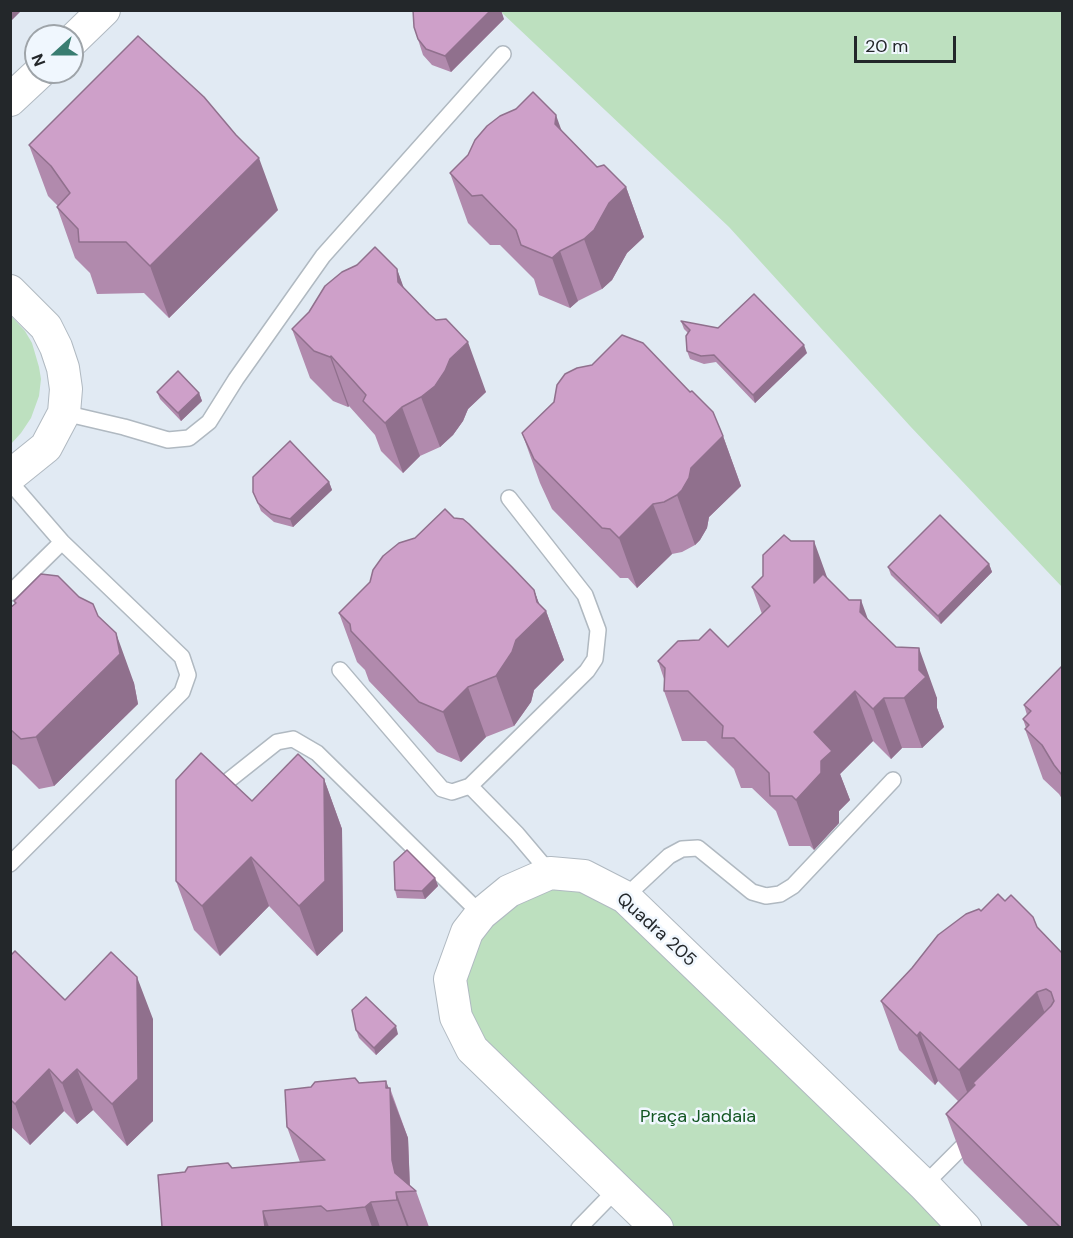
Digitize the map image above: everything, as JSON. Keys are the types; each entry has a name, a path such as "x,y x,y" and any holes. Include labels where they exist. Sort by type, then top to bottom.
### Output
{"street":[{"path":"84,29 104,10"},
{"path":"10,100 27,84"},
{"path":"10,291 46,327 63,368 66,389 64,414 46,447 10,476"},
{"name":"Quadra 205","path":"657,1227 472,1049 456,1017 450,979 467,932 482,914 509,891 550,873 584,876 625,897 966,1227"}],"lane":[{"path":"64,414 124,427 168,440 189,438 208,422 322,256 503,54"},
{"path":"10,482 62,542 182,657 188,675 182,692 10,864"},
{"path":"340,670 442,789 452,792 470,786 587,671 595,659 598,630 585,595 509,498"},
{"path":"10,593 62,542"},
{"path":"207,798 277,742 293,739 317,753 482,914"},
{"path":"625,897 669,856 682,849 698,848 752,892 766,896 780,894 794,886 893,780"},
{"path":"470,786 517,834 550,873"},
{"path":"924,1185 981,1128"},
{"path":"579,1227 617,1189"}],"green space":[{"path":"500,11 1062,11 1062,587 910,426 729,227"},
{"path":"11,316 25,331 32,343 41,379 39,396 31,418 11,444"},
{"name":"Praça Jandaia","path":"584,876 965,1227 657,1227 456,1017 481,914"}],"building":[{"path":"413,10 491,10 445,56 426,49 418,39 414,27"},
{"path":"138,36 204,97 259,158 150,266 126,242 79,242 78,229 57,207 70,193 51,166 29,145"},
{"path":"533,92 556,115 555,124 597,167 604,165 626,187 609,203 594,230 584,239 560,251 552,258 521,245 516,230 482,195 472,196 450,173 468,155 475,140 487,126 500,116 516,109"},
{"path":"375,247 397,269 398,282 429,314 436,320 446,319 468,342 450,359 435,386 402,407 385,423 363,401 366,395 331,356 314,351 292,329 309,312 325,286 342,272 357,265"},
{"path":"754,294 804,345 753,395 714,355 701,356 687,351 686,336 690,330 681,321 718,328"},
{"path":"622,335 643,343 690,392 692,391 713,412 723,436 691,468 689,478 677,495 664,502 653,504 619,538 610,529 602,528 534,459 522,433 554,402 557,385 565,374 577,368 592,365"},
{"path":"178,371 199,393 178,413 157,392"},
{"path":"290,441 329,482 290,519 271,514 258,503 253,492 253,477"},
{"path":"445,509 454,518 463,519 469,524 512,567 534,590 537,602 546,611 516,640 512,652 496,676 468,687 443,712 419,702 351,631 350,624 339,613 370,582 373,570 383,556 399,543 415,538"},
{"path":"940,515 989,564 938,616 888,567"},
{"path":"784,535 791,541 814,541 814,583 823,574 849,600 861,600 860,612 896,647 919,648 919,670 926,677 904,698 884,698 873,709 855,691 814,732 832,751 821,761 821,773 796,800 792,796 770,796 769,773 734,738 722,738 723,726 688,691 664,691 665,668 658,661 678,641 699,640 710,629 728,647 770,606 752,587 763,576 763,555"},
{"path":"41,574 58,576 79,597 93,604 98,616 116,633 120,654 36,737 21,739 10,729 10,608"},
{"path":"1062,666 1062,775 1042,745 1025,729 1029,725 1023,719 1031,711 1024,705"},
{"path":"201,753 252,801 298,754 324,779 325,881 299,906 251,857 202,906 176,881 176,780"},
{"path":"407,850 435,878 422,891 395,890 394,862"},
{"path":"998,894 1005,901 1011,895 1033,917 1037,927 1062,953 1062,1227 946,1114 975,1085 973,1083 1051,1006 1054,1001 1051,992 1046,989 1037,992 959,1070 920,1032 917,1036 881,1001 912,968 938,935 966,914 979,909 981,911"},
{"path":"15,951 65,1000 111,952 137,977 138,1079 112,1104 77,1069 62,1083 49,1069 15,1104 10,1099 10,956"},
{"path":"366,997 396,1026 374,1048 356,1030 352,1010"},
{"path":"355,1078 359,1083 386,1081 386,1088 390,1088 392,1160 395,1173 416,1191 396,1192 397,1200 371,1202 365,1207 327,1211 321,1206 263,1211 265,1227 162,1227 158,1175 185,1172 188,1167 228,1163 232,1168 325,1160 287,1127 285,1090 311,1087 315,1082"}]}
